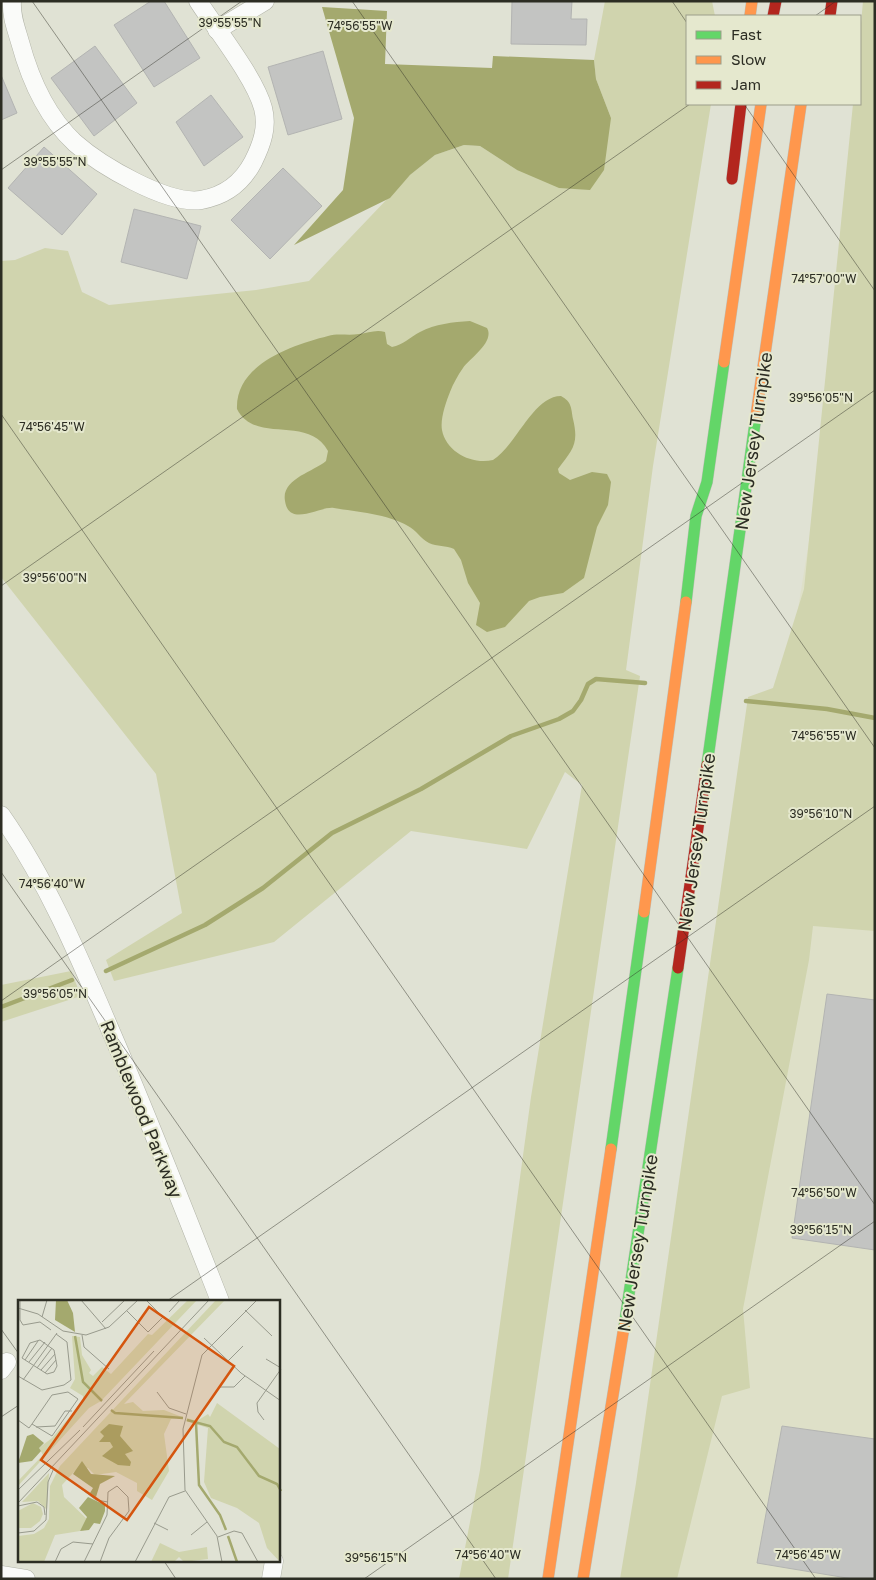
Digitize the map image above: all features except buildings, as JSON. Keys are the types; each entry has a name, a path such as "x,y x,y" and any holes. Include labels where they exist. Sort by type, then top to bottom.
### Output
{"highway":[{"path":"750,15 752,1"},
{"path":"773,15 776,1"},
{"path":"830,15 832,1"},
{"path":"731,191 741,105"},
{"path":"696,516 707,482 761,105"},
{"name":"New Jersey Turnpike","path":"583,1579 647,1183 801,105"},
{"path":"759,399 786,294"},
{"path":"548,1579 593,1278 679,662 696,516 696,485 706,402"}],"street":[{"path":"12,1 11,12 29,74 49,112 75,143 103,164 139,184 165,195 200,200 229,191 243,180 254,159 266,128 263,107 254,86 198,1"},
{"path":"217,30 265,1"},
{"name":"Ramblewood Parkway","path":"1,815 38,873 71,940 130,1077 220,1300"},
{"path":"271,1579 274,1562"},
{"path":"1,1575 26,1579"}],"shaded area":[{"path":"605,1 712,1 715,15 686,15 686,105 711,105 653,466 626,670 640,676 508,1579 459,1579 480,1470 531,1097 582,785 565,772 527,849 411,831 274,942 114,981 106,960 182,913 156,774 1,577 1,261 15,260 45,248 68,251 82,292 109,305 256,290 309,281 410,175 435,155 464,145 480,146 517,170 611,118 596,79 594,60"},
{"path":"863,1 875,1 875,931 813,926 809,960 743,1309 750,1388 722,1396 677,1579 620,1579 636,1483 748,697 773,688 804,589 853,105 861,105 861,24"},
{"path":"322,7 387,11 385,64 492,68 493,56 594,60 596,79 611,118 604,170 590,190 559,188 517,170 480,146 464,145 435,155 410,175 390,198 294,245 343,190 354,118"},
{"path":"875,134 875,1579 650,1579 739,973"},
{"path":"470,321 487,328 489,333 488,339 481,350 466,364 459,374 447,401 442,430 444,438 449,445 469,459 477,461 493,460 509,444 542,404 551,398 561,396 570,406 575,428 575,441 568,456 558,469 559,473 570,480 592,472 607,474 611,482 608,505 597,527 584,578 563,593 529,601 505,627 487,632 476,625 480,603 468,583 461,560 454,549 429,543 408,526 382,516 334,508 298,515 292,513 285,501 285,493 288,487 299,477 326,461 328,451 319,440 308,434 256,426 245,420 237,409 239,393 245,380 256,368 283,351 332,335 355,335 378,331 385,332 387,344 392,347 400,345 420,332 438,325"},
{"path":"71,971 81,996 1,1022 1,985"}],"waterway":[{"path":"106,971 205,925 263,888 332,833 421,789 511,736 559,719 573,711 581,700 588,684 596,679 645,683"},
{"path":"746,701 827,709 875,718"},
{"path":"1,1007 72,980"}],"traffic: fast":[{"path":"686,602 696,516 707,482 724,362"},
{"path":"707,765 756,416"},
{"path":"611,1149 644,912"},
{"path":"624,1327 678,968"}],"traffic: slow":[{"path":"750,15 752,1"},
{"path":"724,362 761,105"},
{"path":"756,416 801,105"},
{"path":"644,912 686,602"},
{"path":"548,1579 611,1149"},
{"path":"583,1579 624,1327"}],"traffic: jam":[{"path":"773,15 776,1"},
{"path":"830,15 832,1"},
{"path":"732,179 741,105"},
{"path":"678,968 707,765"}]}
